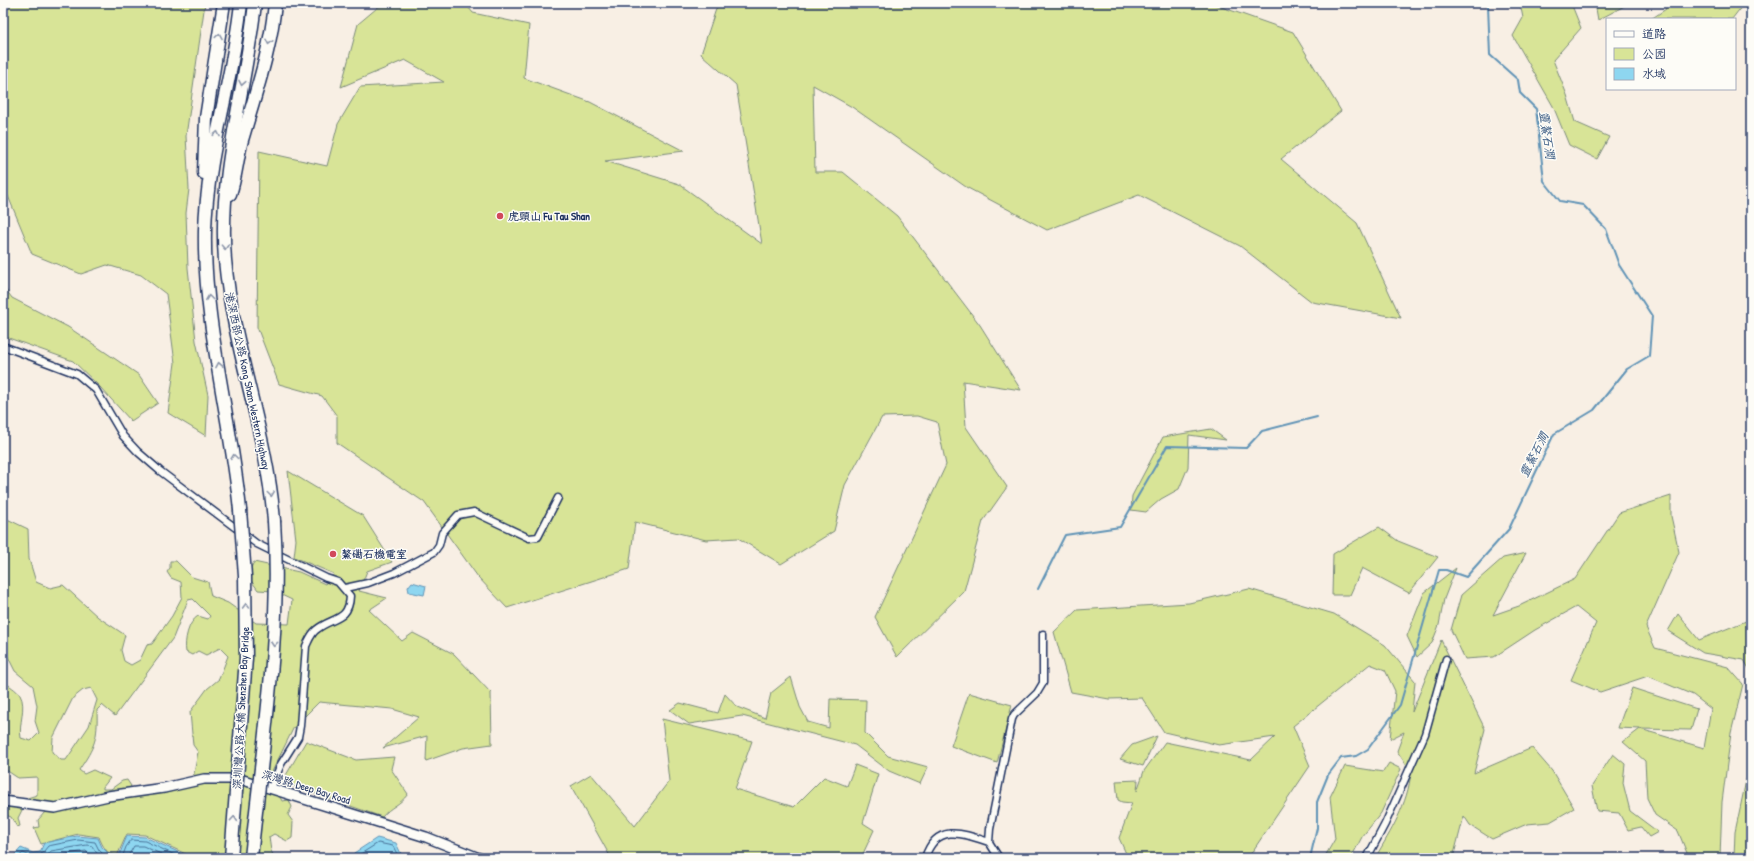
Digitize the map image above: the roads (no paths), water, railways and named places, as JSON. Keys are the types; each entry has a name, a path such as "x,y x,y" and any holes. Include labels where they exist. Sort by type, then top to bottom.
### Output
{"highway":[{"path":"207,200 203,166 204,137 224,3"},
{"name":"港深西部公路 Kong Sham Western Highway","path":"240,510 208,290 205,246 207,200 214,146 234,50 241,3"},
{"name":"港深西部公路 Kong Sham Western Highway","path":"255,3 251,35 226,175 224,208 225,260 230,300 266,461 274,521"},
{"path":"224,208 234,184 241,144 264,63 275,3"},
{"name":"深圳灣公路大橋 Shenzhen Bay Bridge","path":"231,858 246,664 245,576 240,510"},
{"name":"深圳灣公路大橋 Shenzhen Bay Bridge","path":"251,858 275,625 277,575 274,521"}],"street":[{"path":"3,346 77,374 87,381 96,390 124,436 138,452 160,472 257,544 326,578 338,582 345,588 350,596 349,605 342,617 317,629 308,641 298,737 290,752 281,764 271,788"},
{"path":"345,588 368,583 394,573 434,552 439,545 442,533 458,515 474,512 529,538 538,537 558,498"},
{"path":"989,842 1012,719 1014,714 1037,693 1043,683 1043,634"},
{"path":"1367,858 1385,824 1425,734 1446,659"},
{"name":"深灣路 Deep Bay Road","path":"3,801 55,808 108,796 220,778 240,780 271,788 426,837 479,858"},
{"path":"925,858 936,838 942,835 962,833 989,842 999,858"}],"water":[{"path":"412,582 426,586 424,595 409,592 408,587"},
{"path":"77,836 98,838 102,847 113,858 12,858 21,848 33,853 40,852 44,843"},
{"path":"127,836 145,837 187,856 187,858 118,858"},
{"path":"377,838 396,843 403,858 354,858 354,853"}],"waterway":[{"name":"靈鰲石澗","path":"1310,858 1317,828 1317,802 1328,775 1341,758 1356,756 1368,749 1400,705 1439,570 1446,570 1466,577 1509,529 1554,434 1594,410 1627,369 1649,356 1652,316 1619,265 1606,229 1583,205 1560,201 1544,181 1536,109 1520,93 1518,80 1490,55 1488,6 1484,3"},
{"path":"1038,589 1065,535 1120,527 1167,446 1246,448 1262,431 1317,417"}],"place":[{"name":"虎頭山 Fu Tau Shan","path":"500,216"},
{"name":"鰲磡石機電室","path":"333,554"}]}
